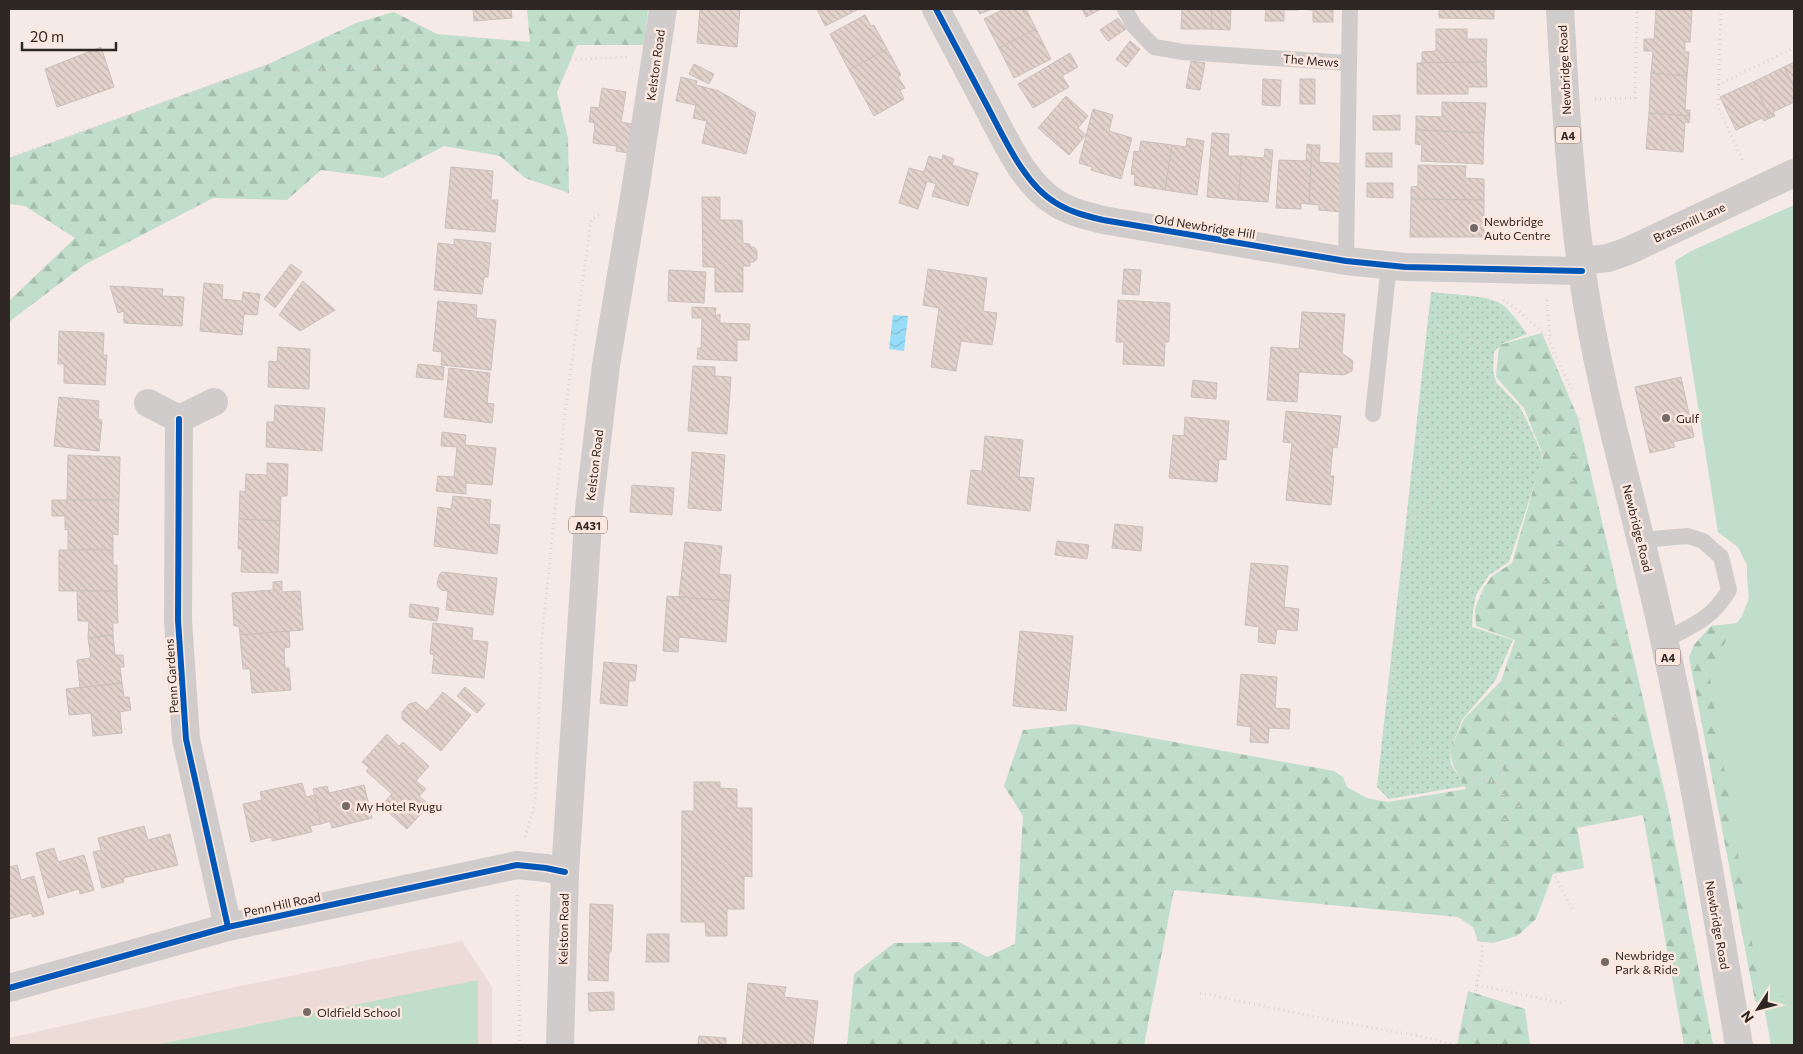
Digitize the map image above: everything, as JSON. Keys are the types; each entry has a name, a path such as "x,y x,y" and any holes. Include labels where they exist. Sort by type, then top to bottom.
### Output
{"street":[{"name":"Kelston Road","path":"560,1045 565,872 589,509 606,365 640,165 663,9"},
{"name":"Old Newbridge Hill","path":"936,9 1012,151 1026,173 1038,189 1055,203 1073,212 1103,220 1346,261 1389,265 1544,271 1582,266"},
{"name":"Newbridge Road","path":"1560,9 1567,131 1582,266 1609,415 1665,640 1739,1045"},
{"name":"Brassmill Lane","path":"1582,266 1628,251 1794,173"},
{"path":"148,403 179,418 214,402"},
{"name":"Penn Gardens","path":"179,418 178,620 186,740 228,927"},
{"name":"Penn Hill Road","path":"9,988 228,927 517,865 565,872"}],"lane":[{"name":"The Mews","path":"1125,9 1134,26 1154,47 1183,52 1349,63 1346,261"},
{"path":"1349,63 1350,9"},
{"path":"1373,414 1389,265"},
{"path":"1641,540 1688,536 1704,541 1721,557 1728,590 1721,604 1708,616 1665,640"}],"path":[{"path":"1610,98 1635,98 1637,9"},
{"path":"1721,9 1718,107 1757,191"},
{"path":"1718,85 1794,48"},
{"path":"9,158 263,67 267,72 614,57"},
{"path":"1473,269 1493,293 1514,307 1550,339"},
{"path":"1544,271 1550,339 1553,351 1573,392"},
{"path":"1572,909 1517,804 1503,783 1473,778 1427,756 1412,741 1399,722 1394,698 1392,670 1435,341 1447,331 1461,332 1476,343 1494,383 1520,424 1529,431 1543,435 1582,418 1579,409"},
{"path":"1465,1045 1482,957 1482,924 1506,838 1500,744 1525,626 1551,567 1572,494 1574,421"},
{"path":"1410,535 1446,475 1470,449 1489,439 1529,431"},
{"path":"1502,770 1600,728 1617,715 1625,703 1628,692 1608,620 1594,587 1572,542 1560,537"},
{"path":"1477,986 1563,1004"},
{"path":"1200,992 1455,1045"}],"shaded area":[{"name":"Oldfield School","path":"462,941 492,987 492,1045 9,1045 9,1038 235,987"}],"green space":[{"path":"527,9 648,9 644,45 577,45 557,92 568,138 569,193 525,178 500,156 444,146 383,178 321,170 287,200 213,198 84,265 9,322 9,301 75,238 25,206 9,204 9,158 271,63 356,23 394,12 437,34 530,42"},
{"path":"1794,205 1794,994 1761,999 1709,673 1731,631 1742,616 1749,598 1747,565 1738,547 1718,532 1675,261 1691,251"},
{"path":"1431,292 1475,296 1498,302 1510,312 1527,334 1501,344 1494,352 1493,371 1496,382 1519,406 1542,454 1541,464 1509,562 1489,575 1476,595 1472,627 1513,640 1495,681 1462,720 1450,751 1451,764 1465,786 1389,799 1377,787"},
{"path":"1542,333 1578,418 1669,811 1713,1045 1684,1045 1643,815 1577,828 1584,868 1553,874 1536,919 1517,936 1493,943 1478,941 1473,927 1458,917 1174,890 1144,1045 847,1045 854,974 894,943 959,942 987,957 1015,944 1023,816 1004,786 1023,730 1075,724 1334,771 1343,777 1347,787 1367,798 1388,802 1466,789 1453,765 1450,751 1464,719 1501,681 1515,640 1476,626 1475,609 1484,587 1492,576 1512,563 1543,455 1524,408 1496,377 1499,345"},
{"path":"1747,622 1794,772 1794,1014 1772,1014 1755,1001 1689,657 1694,645 1711,626"},
{"path":"478,980 478,1045 155,1045"},
{"path":"1468,991 1525,1009 1530,1045 1457,1045"},
{"path":"1794,998 1794,1045 1771,1045 1763,1002"}],"water":[{"path":"893,315 908,316 904,351 889,349"}],"building":[{"path":"473,9 511,9 512,18 474,21"},
{"path":"700,9 740,9 737,47 697,43"},
{"path":"817,9 859,9 825,26"},
{"path":"977,9 992,9 980,14"},
{"path":"1004,9 1026,9 1036,29 999,48 984,19"},
{"path":"1082,9 1101,9 1086,17"},
{"path":"1182,9 1212,9 1211,29 1181,29"},
{"path":"1212,9 1231,9 1230,30 1211,29"},
{"path":"1266,9 1298,10 1284,10 1284,21 1265,21"},
{"path":"1298,9 1333,9 1333,22 1313,22 1313,10"},
{"path":"1439,9 1494,9 1494,19 1439,18"},
{"path":"1656,9 1692,10 1690,42 1685,42 1685,52 1689,52 1687,76 1651,73 1653,51 1644,51 1644,39 1654,39"},
{"path":"865,15 871,26 874,25 887,49 849,70 830,34"},
{"path":"1118,18 1126,29 1108,41 1100,30"},
{"path":"1036,29 1051,59 1014,78 999,48"},
{"path":"1436,29 1467,29 1467,39 1487,39 1486,62 1422,63 1422,52 1436,51"},
{"path":"1130,41 1140,49 1126,67 1116,59"},
{"path":"101,47 114,87 57,107 45,69"},
{"path":"887,49 901,75 898,77 905,88 900,90 904,99 874,116 849,70"},
{"path":"1070,53 1078,67 1062,76 1069,87 1033,108 1018,84"},
{"path":"1191,61 1205,63 1200,90 1186,88"},
{"path":"1486,62 1487,87 1468,87 1468,94 1417,94 1417,63"},
{"path":"1794,62 1794,88 1784,67"},
{"path":"694,64 714,74 709,84 689,74"},
{"path":"1784,67 1794,88 1794,102 1773,112 1775,116 1770,118 1753,82"},
{"path":"1651,73 1687,76 1685,110 1690,110 1690,116 1649,113"},
{"path":"681,77 697,81 696,85 719,91 756,113 746,154 702,143 707,121 693,118 696,105 676,101"},
{"path":"1263,79 1281,80 1280,106 1262,105"},
{"path":"1300,79 1315,79 1315,104 1300,104"},
{"path":"1753,82 1770,118 1764,121 1762,118 1736,130 1720,97"},
{"path":"602,88 626,92 621,122 632,124 628,153 616,151 617,146 593,143 595,123 589,122 591,107 599,108"},
{"path":"1066,96 1088,116 1078,128 1086,135 1069,155 1038,128"},
{"path":"1442,102 1486,103 1484,133 1416,130 1416,116 1442,117"},
{"path":"1093,109 1113,115 1109,131 1132,138 1121,179 1091,170 1092,167 1079,163"},
{"path":"1649,113 1690,116 1689,123 1685,122 1683,152 1646,149"},
{"path":"1400,115 1400,130 1373,130 1373,116"},
{"path":"1416,130 1484,133 1483,164 1421,161 1422,145 1415,144"},
{"path":"1212,133 1229,134 1228,156 1242,156 1238,200 1207,197"},
{"path":"1187,138 1204,141 1197,195 1165,190 1172,145 1186,147"},
{"path":"1141,141 1172,145 1165,190 1134,185 1135,175 1131,174 1134,151 1139,152"},
{"path":"1307,144 1312,145 1309,204 1301,203 1301,209 1276,208 1279,160 1306,161"},
{"path":"1312,145 1320,145 1319,162 1345,164 1342,212 1319,210 1319,205 1309,204"},
{"path":"1265,149 1273,150 1268,202 1238,200 1242,156 1264,158"},
{"path":"1366,153 1392,153 1392,167 1366,167"},
{"path":"943,155 954,159 952,165 978,173 968,206 932,196 936,184 927,181 918,209 899,203 909,168 924,172 929,156 942,160"},
{"path":"1418,165 1466,166 1465,178 1484,179 1484,200 1411,199 1411,187 1418,186"},
{"path":"451,167 493,171 491,200 498,200 495,232 445,228"},
{"path":"1367,183 1393,183 1393,198 1367,197"},
{"path":"702,197 720,197 720,220 742,220 743,243 750,244 750,247 754,247 757,251 757,259 754,262 750,262 750,266 743,266 743,292 715,292 715,267 703,267"},
{"path":"1411,199 1484,200 1484,237 1410,237"},
{"path":"454,239 491,243 488,277 484,277 482,294 434,290 438,243 454,245"},
{"path":"291,264 302,272 275,308 264,299"},
{"path":"928,269 987,278 983,311 997,313 992,345 961,341 956,371 931,367 939,308 923,305"},
{"path":"1124,269 1141,270 1139,295 1122,294"},
{"path":"669,270 706,272 704,303 668,301"},
{"path":"303,281 335,310 300,331 279,315"},
{"path":"204,283 223,285 222,299 242,301 243,292 260,294 257,315 244,314 242,335 200,331"},
{"path":"110,286 163,289 162,296 184,297 182,326 124,323 124,311 118,313"},
{"path":"1118,300 1170,303 1169,342 1165,342 1164,366 1123,364 1124,342 1116,342"},
{"path":"438,301 477,305 476,318 496,320 491,370 441,365 442,352 433,351"},
{"path":"692,307 716,308 715,316 720,314 720,323 750,324 749,340 737,340 737,361 697,359 698,348 701,348 702,318 692,318"},
{"path":"1302,312 1345,314 1342,353 1353,361 1352,371 1344,375 1299,372 1297,402 1267,400 1271,347 1299,349"},
{"path":"59,331 104,333 103,355 107,355 105,385 64,383 64,364 58,364"},
{"path":"278,347 310,349 309,389 268,387 269,361 277,362"},
{"path":"418,364 444,367 443,380 416,377"},
{"path":"693,366 715,367 715,376 731,377 727,434 688,431"},
{"path":"449,368 490,373 487,403 494,404 492,423 444,417"},
{"path":"1681,377 1694,437 1673,442 1675,447 1650,453 1635,387"},
{"path":"1193,380 1217,383 1216,399 1191,397"},
{"path":"59,397 99,401 98,419 102,420 99,451 54,446"},
{"path":"275,405 325,408 322,451 266,447 267,422 274,422"},
{"path":"1286,411 1341,416 1337,448 1333,447 1330,476 1334,476 1331,505 1286,500 1292,443 1283,442"},
{"path":"1185,417 1229,421 1226,460 1219,459 1217,482 1169,478 1173,435 1184,436"},
{"path":"442,432 466,435 465,445 496,448 492,485 466,483 466,494 436,491 438,476 454,477 457,447 441,446"},
{"path":"985,436 1023,440 1019,477 1034,478 1030,511 967,504 971,470 982,471"},
{"path":"692,452 725,455 721,511 688,508"},
{"path":"68,455 120,457 119,500 67,500"},
{"path":"267,463 288,464 287,496 281,496 280,521 239,519 240,491 245,492 246,474 267,475"},
{"path":"632,485 674,488 672,515 630,512"},
{"path":"453,496 491,500 489,524 500,525 497,554 434,546 438,507 451,509"},
{"path":"52,500 119,500 118,535 113,534 113,550 68,549 68,529 65,530 65,516 52,516"},
{"path":"239,519 280,521 278,573 241,572 242,549 238,549"},
{"path":"1115,524 1143,527 1141,551 1112,548"},
{"path":"1057,541 1089,545 1087,559 1055,555"},
{"path":"685,542 722,546 719,574 731,575 729,601 679,597"},
{"path":"59,550 113,550 113,565 117,565 117,591 59,591"},
{"path":"1251,563 1288,566 1284,607 1299,609 1297,631 1277,629 1275,644 1258,642 1259,627 1245,625"},
{"path":"442,572 497,578 493,615 446,610 448,591 441,590 437,585 439,575"},
{"path":"282,581 282,592 300,591 303,630 240,635 239,626 234,626 232,593 273,590 273,582"},
{"path":"77,591 117,591 118,623 113,623 113,635 88,638 89,621 78,621"},
{"path":"667,596 729,601 726,642 679,637 678,652 663,651"},
{"path":"410,604 439,608 437,621 409,617"},
{"path":"433,623 473,628 472,640 488,642 484,678 432,673 434,654 430,654"},
{"path":"289,631 290,647 284,648 285,668 289,668 291,690 252,693 250,669 243,669 240,635"},
{"path":"1020,631 1073,636 1066,711 1013,706"},
{"path":"113,635 115,655 123,655 124,667 120,667 122,683 80,688 77,660 91,658 88,638"},
{"path":"604,662 637,665 635,681 629,681 627,706 600,703"},
{"path":"1241,674 1277,677 1275,708 1290,709 1289,729 1269,728 1268,743 1250,742 1251,727 1237,725"},
{"path":"122,683 124,697 129,697 131,710 120,712 122,733 93,736 91,713 69,715 66,689"},
{"path":"465,687 485,704 477,713 457,696"},
{"path":"443,692 471,715 441,751 402,719 402,712 409,704 416,702 427,711"},
{"path":"387,734 399,746 403,742 429,766 416,781 426,789 419,796 429,805 407,829 381,806 392,794 366,771 369,768 362,762"},
{"path":"694,782 720,782 720,788 737,789 737,808 752,808 752,877 744,876 744,909 727,909 727,936 706,936 705,922 681,922 682,811 694,811"},
{"path":"302,783 306,797 315,795 321,824 310,826 312,832 272,841 272,837 251,842 243,804 262,800 260,792"},
{"path":"364,785 372,818 332,828 330,821 321,824 313,789 327,786 329,793"},
{"path":"144,826 148,840 170,834 178,865 123,878 124,882 102,888 93,852 101,850 98,838"},
{"path":"54,848 58,862 84,855 94,890 80,894 79,889 48,898 36,853"},
{"path":"17,865 21,880 34,876 44,914 33,917 31,913 9,919 9,867"},
{"path":"590,904 613,905 608,981 588,980"},
{"path":"647,934 669,934 669,962 646,962"},
{"path":"748,983 786,987 784,997 818,1001 813,1045 742,1045"},
{"path":"614,992 614,1010 589,1011 588,993"},
{"path":"699,1036 726,1038 726,1045 698,1045"}],"cycle path":[{"path":"936,9 1023,171 1044,194 1061,206 1073,211 1103,220 1346,261 1405,267 1582,271"},
{"path":"179,419 178,620 186,739 228,927"},
{"path":"9,988 228,927 517,865 565,872"}],"place":[{"name":"Newbridge Auto Centre","path":"1474,228"},
{"name":"Gulf","path":"1666,418"},
{"name":"My Hotel Ryugu","path":"346,806"},
{"name":"Newbridge Park & Ride","path":"1605,962"},
{"name":"Oldfield School","path":"307,1012"}]}
